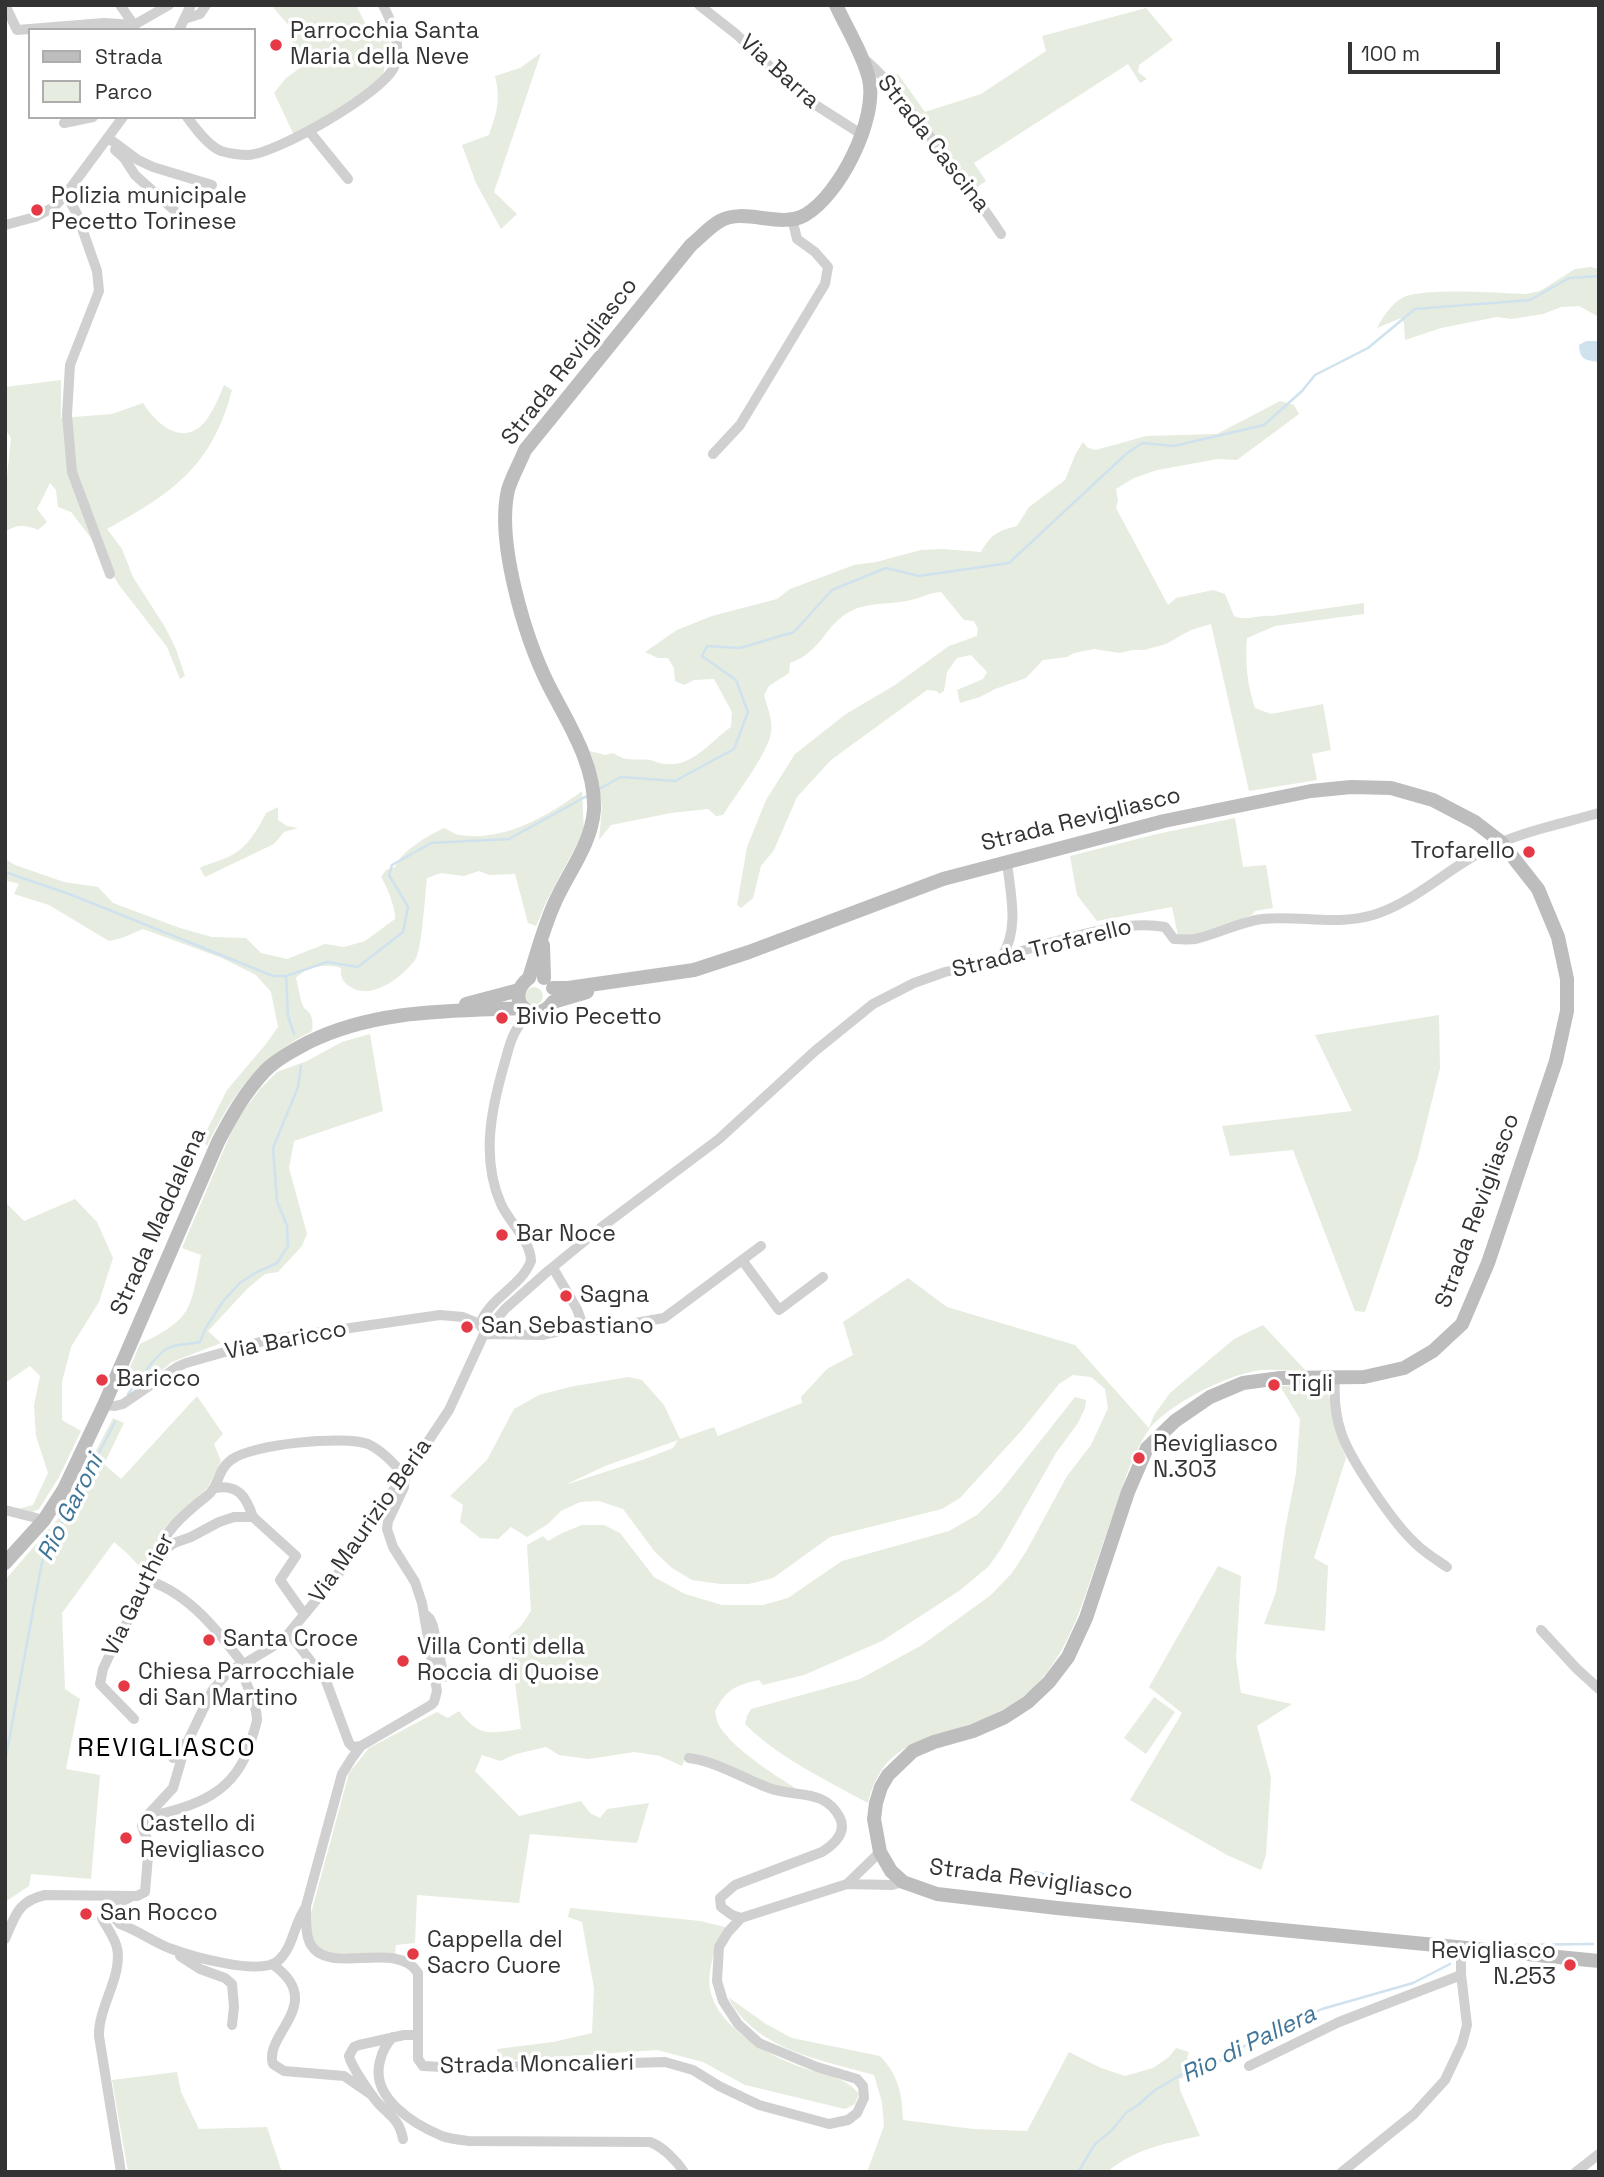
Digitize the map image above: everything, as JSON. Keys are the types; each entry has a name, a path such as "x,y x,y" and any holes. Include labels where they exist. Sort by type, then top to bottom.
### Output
{"street":[{"path":"5,5 16,30 28,29"},
{"path":"120,5 134,25"},
{"path":"41,28 104,23 134,25 169,5"},
{"path":"180,28 191,5"},
{"path":"184,19 200,14 206,5"},
{"path":"189,119 218,150 249,155 309,131 330,119 380,85 394,67 397,42 391,20 383,5"},
{"name":"Via Barra","path":"699,5 736,34 800,95 861,134"},
{"path":"713,454 740,425 825,284 828,267 815,252 797,239 792,218 804,215 828,194 852,160 870,112 871,98 869,78 836,5"},
{"name":"Strada Cascina","path":"860,57 875,68 900,98 971,189 1001,234"},
{"path":"64,122 81,119"},
{"path":"5,225 35,218 54,207 121,119"},
{"path":"309,131 348,179"},
{"path":"107,139 153,167 212,186"},
{"path":"107,139 108,144 124,158 135,175 174,210"},
{"path":"66,194 77,214 97,271 99,291 70,365 67,415 72,472 110,574"},
{"name":"Strada Revigliasco","path":"519,989 529,978 555,902 590,832 594,807 589,776 574,732 528,640 512,571 506,526 508,490 525,450 691,245 721,220 740,217 781,220 792,218"},
{"name":"Strada Revigliasco","path":"529,978 550,989 694,970 943,879 1164,821 1311,791 1351,787 1391,788 1433,800 1475,822 1501,842 1538,889 1558,937 1567,979 1567,1011 1556,1060 1488,1263 1462,1324 1433,1351 1404,1368 1364,1377 1280,1378 1244,1383 1210,1397 1175,1421 1147,1448 1128,1492 1086,1618 1068,1657 1049,1682 1028,1702 1005,1717 913,1751 894,1769 881,1787 874,1819 880,1852 891,1871 903,1882 937,1894 1599,1961"},
{"name":"Strada Trofarello","path":"482,1329 613,1218 719,1139 816,1051 873,1004 914,983 1092,932 1149,924 1165,927 1174,939 1194,939 1259,920 1342,920 1372,915 1397,905 1501,842 1599,813"},
{"path":"1002,956 1007,947 1013,916 1007,862"},
{"name":"Strada Revigliasco","path":"526,1010 542,1012 549,1008 550,989 543,935"},
{"path":"482,1329 484,1314 523,1276 531,1261 528,1248 505,1212 497,1193 491,1170 490,1151 492,1110 513,1035 526,1010 520,1003 519,989"},
{"name":"Strada Maddalena","path":"5,1563 44,1520 64,1489 104,1405 218,1142 236,1108 266,1070 293,1050 328,1032 364,1022 447,1010 519,989"},
{"name":"Strada Maddalena","path":"447,1010 526,1010"},
{"name":"Via Baricco","path":"104,1405 123,1404 186,1363 267,1340 440,1315 463,1317 482,1329 542,1335 583,1326 589,1331 664,1318 761,1246"},
{"path":"742,1260 779,1310 824,1277"},
{"path":"552,1268 577,1309 583,1326"},
{"name":"Via Maurizio Beria","path":"145,1820 173,1788 191,1732 212,1692 228,1672 272,1647 289,1633 342,1569 449,1410 482,1329"},
{"path":"1335,1378 1335,1407 1340,1432 1350,1452 1416,1544 1447,1567"},
{"name":"Via Gauthier","path":"134,1719 100,1684 100,1677 150,1581 152,1563 158,1547 181,1516 215,1488 220,1472 230,1460 273,1446 351,1441 366,1443 379,1450 405,1476"},
{"name":"Strada Moncalieri","path":"405,1476 404,1487 387,1529 401,1561 415,1582 422,1603 437,1691 434,1702 361,1746 342,1774 306,1906 310,1944 328,1956 399,1959 415,1967 418,1973 418,2059 426,2068 664,2062 693,2070 758,2105 829,2124 848,2120 857,2113 864,2098 863,2085 857,2079 817,2067 759,2043 738,2024 723,2001 717,1981 719,1947 728,1931 741,1918"},
{"path":"215,1488 240,1491 246,1497 253,1517 296,1556 280,1580 304,1615"},
{"path":"5,1510 44,1520"},
{"path":"243,1664 223,1637 182,1598 167,1587 150,1581 161,1557 174,1543 234,1517 253,1517"},
{"path":"424,1613 433,1626 444,1677"},
{"path":"1541,1630 1599,1689"},
{"path":"289,1633 326,1681 349,1743 353,1747 361,1746"},
{"path":"5,1939 20,1908 33,1898 45,1895 141,1894 146,1887 149,1845 142,1830 145,1820 201,1802 238,1772 248,1753 257,1718 242,1669 260,1659 272,1647"},
{"path":"173,1758 191,1732"},
{"path":"689,1758 716,1764 775,1790 827,1800 835,1808 842,1823 840,1835 834,1844 822,1852 735,1885 720,1898 721,1907 732,1915 741,1918 847,1884 892,1885 903,1882"},
{"path":"847,1884 880,1852"},
{"path":"109,1896 102,1918 116,1943 118,1957 101,2014 99,2036 121,2172"},
{"path":"132,1896 114,1908 117,1920 170,1948 200,1969 225,1978 232,1984 232,2025"},
{"path":"170,1948 216,1963 249,1966 272,1964 286,1951 300,1914 306,1906"},
{"path":"1342,2172 1414,2115 1445,2080 1468,2025 1461,1974 1461,1947"},
{"path":"272,1964 291,1982 294,2000 292,2015 272,2054 273,2064 284,2071 344,2076 373,2096"},
{"path":"1250,2066 1339,2022 1461,1974"},
{"path":"404,2139 398,2121 373,2096 352,2066 349,2056 350,2051 359,2045 393,2037 418,2035"},
{"path":"393,2037 383,2051 378,2068 382,2090 405,2114 444,2137 469,2141 650,2142 675,2160 684,2172"},
{"path":"1576,2172 1599,2154"}],"green space":[{"path":"271,5 356,5 368,29 385,22 391,39 383,74 375,86 294,135 274,93 286,78 307,63 291,40 297,35"},
{"path":"1146,8 1173,40 1139,65 1138,72 1147,79 1140,83 1128,64 974,163 986,181 976,188 888,77 898,74 925,112 981,94 1046,51 1042,36"},
{"path":"541,53 494,192 517,214 501,229 476,183 462,145 489,135 497,106 495,76 520,68"},
{"path":"1575,269 1599,269 1599,317 1579,306 1561,307 1543,314 1511,319 1497,317 1441,328 1405,340 1401,318 1377,328 1394,304 1412,295 1461,292 1525,294 1540,291"},
{"path":"61,380 61,418 112,414 143,403 161,424 185,433 194,431 206,421 224,385 232,390 213,439 187,475 152,503 107,529 122,549 133,577 176,649 185,676 180,679 167,647 119,585 91,538 71,512 58,507 56,490 50,483 37,509 47,522 38,530 21,526 5,532 5,496 11,438 5,429 5,387"},
{"path":"1280,401 1294,405 1299,414 1237,460 1218,459 1157,470 1134,478 1116,489 1116,508 1168,605 1176,598 1213,590 1225,594 1234,616 1243,618 1364,603 1364,614 1275,626 1247,638 1247,673 1255,708 1271,714 1323,704 1331,750 1312,754 1317,780 1249,791 1211,624 1191,630 1166,644 1144,650 1120,653 1094,649 1067,657 1043,660 1026,678 960,703 957,690 983,679 987,672 971,655 957,658 947,672 944,691 939,694 937,691 927,690 831,760 797,797 774,850 761,866 753,898 741,908 737,905 747,847 766,800 795,754 846,714 895,685 949,646 977,636 978,629 974,621 964,620 941,592 851,611 835,623 809,652 790,663 789,673 769,686 764,695 771,723 769,741 758,763 723,815 716,816 708,809 611,825 599,840 602,806 590,751 605,755 613,753 627,759 676,764 701,752 731,727 732,712 714,679 694,680 684,685 675,681 674,668 668,658 658,658 645,652 677,630 712,616 777,599 790,589 854,565 921,550 981,552 992,537 1017,526 1029,507 1065,480 1083,442 1088,448 1096,450 1146,436 1217,434"},
{"path":"582,791 584,831 536,926 528,923 515,874 489,875 479,871 464,876 441,873 427,878 421,934 415,960 394,980 367,991 347,984 341,968 323,966 300,974 296,978 302,1004 312,1018 312,1031 276,1053 249,1079 237,1093 207,1146 202,1140 227,1090 278,1027 271,992 256,975 222,958 143,929 109,941 49,905 14,894 19,884 5,880 5,859 64,882 98,887 113,903 180,928 212,937 246,938 261,953 287,959 325,944 344,947 365,941 395,919 391,898 381,877 386,870 395,867 409,849 431,835 444,828 459,835 476,836 509,831 540,818"},
{"path":"278,807 278,820 287,826 298,828 284,832 274,844 205,877 200,868 233,855 255,833 266,813"},
{"path":"1235,818 1243,867 1266,865 1273,908 1255,911 1252,915 1207,932 1178,936 1172,907 1097,921 1077,895 1070,856"},
{"path":"534,987 540,990 543,996 540,1002 534,1005 528,1002 525,996 528,990"},
{"path":"1439,1015 1440,1068 1418,1157 1365,1312 1355,1311 1293,1150 1230,1156 1222,1126 1352,1111 1315,1035"},
{"path":"370,1034 383,1111 294,1141 289,1168 307,1234 302,1246 278,1272 265,1274 248,1288 208,1331 221,1343 172,1362 137,1390 129,1388 124,1381 140,1344 171,1326 182,1317 189,1305 201,1255 182,1248 236,1121 260,1089 277,1072 307,1061 342,1042"},
{"path":"75,1199 97,1222 113,1258 99,1302 71,1347 62,1382 62,1420 81,1431 59,1477 39,1509 32,1512 18,1509 33,1505 48,1473 36,1436 34,1405 40,1376 30,1366 5,1383 5,1202 24,1221"},
{"path":"908,1278 947,1307 1075,1345 1149,1428 1154,1415 1170,1393 1234,1339 1263,1325 1306,1371 1263,1370 1234,1377 1184,1401 1157,1421 1148,1431 1134,1457 1074,1624 1047,1672 1024,1696 1001,1711 908,1746 895,1755 875,1782 868,1803 804,1768 773,1747 745,1724 747,1716 751,1709 860,1679 922,1645 991,1595 1012,1573 1027,1550 1067,1476 1091,1445 1108,1408 1105,1389 1091,1377 1073,1375 1059,1384 1022,1430 960,1498 942,1509 830,1537 773,1578 749,1584 692,1580 672,1568 655,1552 623,1509 599,1501 580,1502 561,1511 548,1524 527,1537 511,1527 498,1539 480,1538 460,1522 463,1505 450,1496 487,1460 514,1409 539,1395 628,1377 642,1380 664,1405 680,1439 714,1427 718,1436 802,1403 801,1397 827,1369 853,1355 843,1322","holes":["678,1440 673,1448 645,1459 565,1485 605,1466"]},
{"path":"1316,1385 1329,1395 1337,1435 1346,1458 1314,1558 1328,1566 1325,1631 1264,1624 1276,1592 1296,1473 1300,1419 1280,1386"},
{"path":"197,1396 223,1434 214,1444 221,1461 208,1487 162,1531 142,1570 114,1542 62,1613 65,1689 80,1699 66,1769 100,1775 91,1879 31,1874 29,1886 5,1902 5,1580 64,1512 113,1418 124,1423 104,1464 121,1479"},
{"path":"1075,1397 1086,1400 1078,1423 1056,1453 988,1567 959,1591 882,1641 804,1675 763,1685 759,1680 750,1682 732,1689 724,1697 715,1711 719,1725 727,1736 754,1760 795,1788 783,1788 687,1754 682,1766 660,1756 634,1752 589,1759 559,1755 546,1747 500,1761 482,1755 475,1771 519,1816 581,1801 590,1813 600,1818 607,1809 649,1803 637,1843 530,1834 519,1903 417,1895 415,1943 396,1945 395,1955 329,1953 317,1947 313,1941 310,1917 349,1773 369,1748 437,1712 448,1718 459,1711 473,1726 486,1732 521,1729 509,1636 521,1626 531,1611 527,1545 543,1536 548,1541 582,1525 604,1525 620,1533 654,1577 685,1594 722,1605 763,1605 788,1598 842,1561 949,1531 977,1515 1000,1492"},
{"path":"1218,1566 1241,1576 1236,1658 1241,1693 1292,1704 1257,1726 1271,1777 1266,1855 1261,1870 1227,1855 1130,1800 1182,1713 1149,1687"},
{"path":"1154,1697 1175,1712 1146,1754 1124,1738"},
{"path":"570,1908 700,1921 725,1927 713,1957 709,1982 714,2003 722,2015 746,2038 774,2055 847,2083 859,2094 855,2104 845,2109 745,2085 703,2062 657,2050 499,2061 497,2049 553,2042 592,2033 594,1988 582,1922 568,1917"},
{"path":"728,1997 766,2024 792,2038 880,2056 898,2086 903,2120 973,2129 1027,2131 1069,2052 1101,2068 1125,2076 1153,2068 1169,2057 1176,2048 1189,2052 1187,2058 1219,2068 1179,2079 1180,2090 1200,2136 1140,2152 1107,2172 867,2172 884,2126 882,2102 874,2075 812,2058 772,2041 740,2015"},
{"path":"177,2072 181,2092 199,2129 267,2127 282,2172 128,2172 112,2080"}],"water":[{"path":"1586,341 1599,341 1599,362 1587,360 1582,356 1579,345"},
{"path":"1036,1871 1045,1873 1044,1878 1036,1879 1030,1884 1023,1883 1023,1875"}],"waterway":[{"path":"599,789 621,777 675,781 734,749 748,712 736,680 702,656 707,646 740,648 794,632 832,590 886,568 919,576 1009,563 1126,454 1142,443 1174,446 1264,425 1302,391 1315,375 1368,348 1415,309 1530,300 1569,278 1599,276"},
{"path":"5,872 72,895 273,976 286,976 327,962 358,967 403,932 408,907 389,875 392,865 431,843 509,839 587,796"},
{"name":"Rio Garoni","path":"286,976 288,1016 294,1034"},
{"name":"Rio Garoni","path":"128,1394 152,1363 168,1348 200,1342 205,1329 224,1300 240,1283 277,1263 288,1246 287,1226 277,1201 273,1148 298,1087 301,1066"},
{"name":"Rio Garoni","path":"5,1762 42,1562 115,1422"},
{"name":"Rio di Pallera","path":"1504,1945 1593,1944"},
{"name":"Rio di Pallera","path":"1078,2172 1095,2144 1111,2131 1126,2113 1155,2090 1194,2067 1231,2058 1246,2045 1278,2035 1322,2009 1413,1983 1450,1964"}],"place":[{"name":"Parrocchia Santa Maria della Neve","path":"276,45"},
{"name":"Polizia municipale Pecetto Torinese","path":"37,210"},
{"name":"Trofarello","path":"1529,852"},
{"name":"Bivio Pecetto","path":"502,1018"},
{"name":"Bar Noce","path":"502,1235"},
{"name":"Sagna","path":"566,1296"},
{"name":"San Sebastiano","path":"467,1327"},
{"name":"Baricco","path":"102,1380"},
{"name":"Tigli","path":"1274,1385"},
{"name":"Revigliasco N.303","path":"1139,1458"},
{"name":"Santa Croce","path":"209,1640"},
{"name":"Villa Conti della Roccia di Quoise","path":"403,1661"},
{"name":"Chiesa Parrocchiale di San Martino","path":"124,1686"},
{"name":"Castello di Revigliasco","path":"126,1838"},
{"name":"San Rocco","path":"86,1914"},
{"name":"Cappella del Sacro Cuore","path":"413,1954"},
{"name":"Revigliasco N.253","path":"1570,1965"}],"district":[{"name":"REVIGLIASCO","path":"167,1749"}]}
